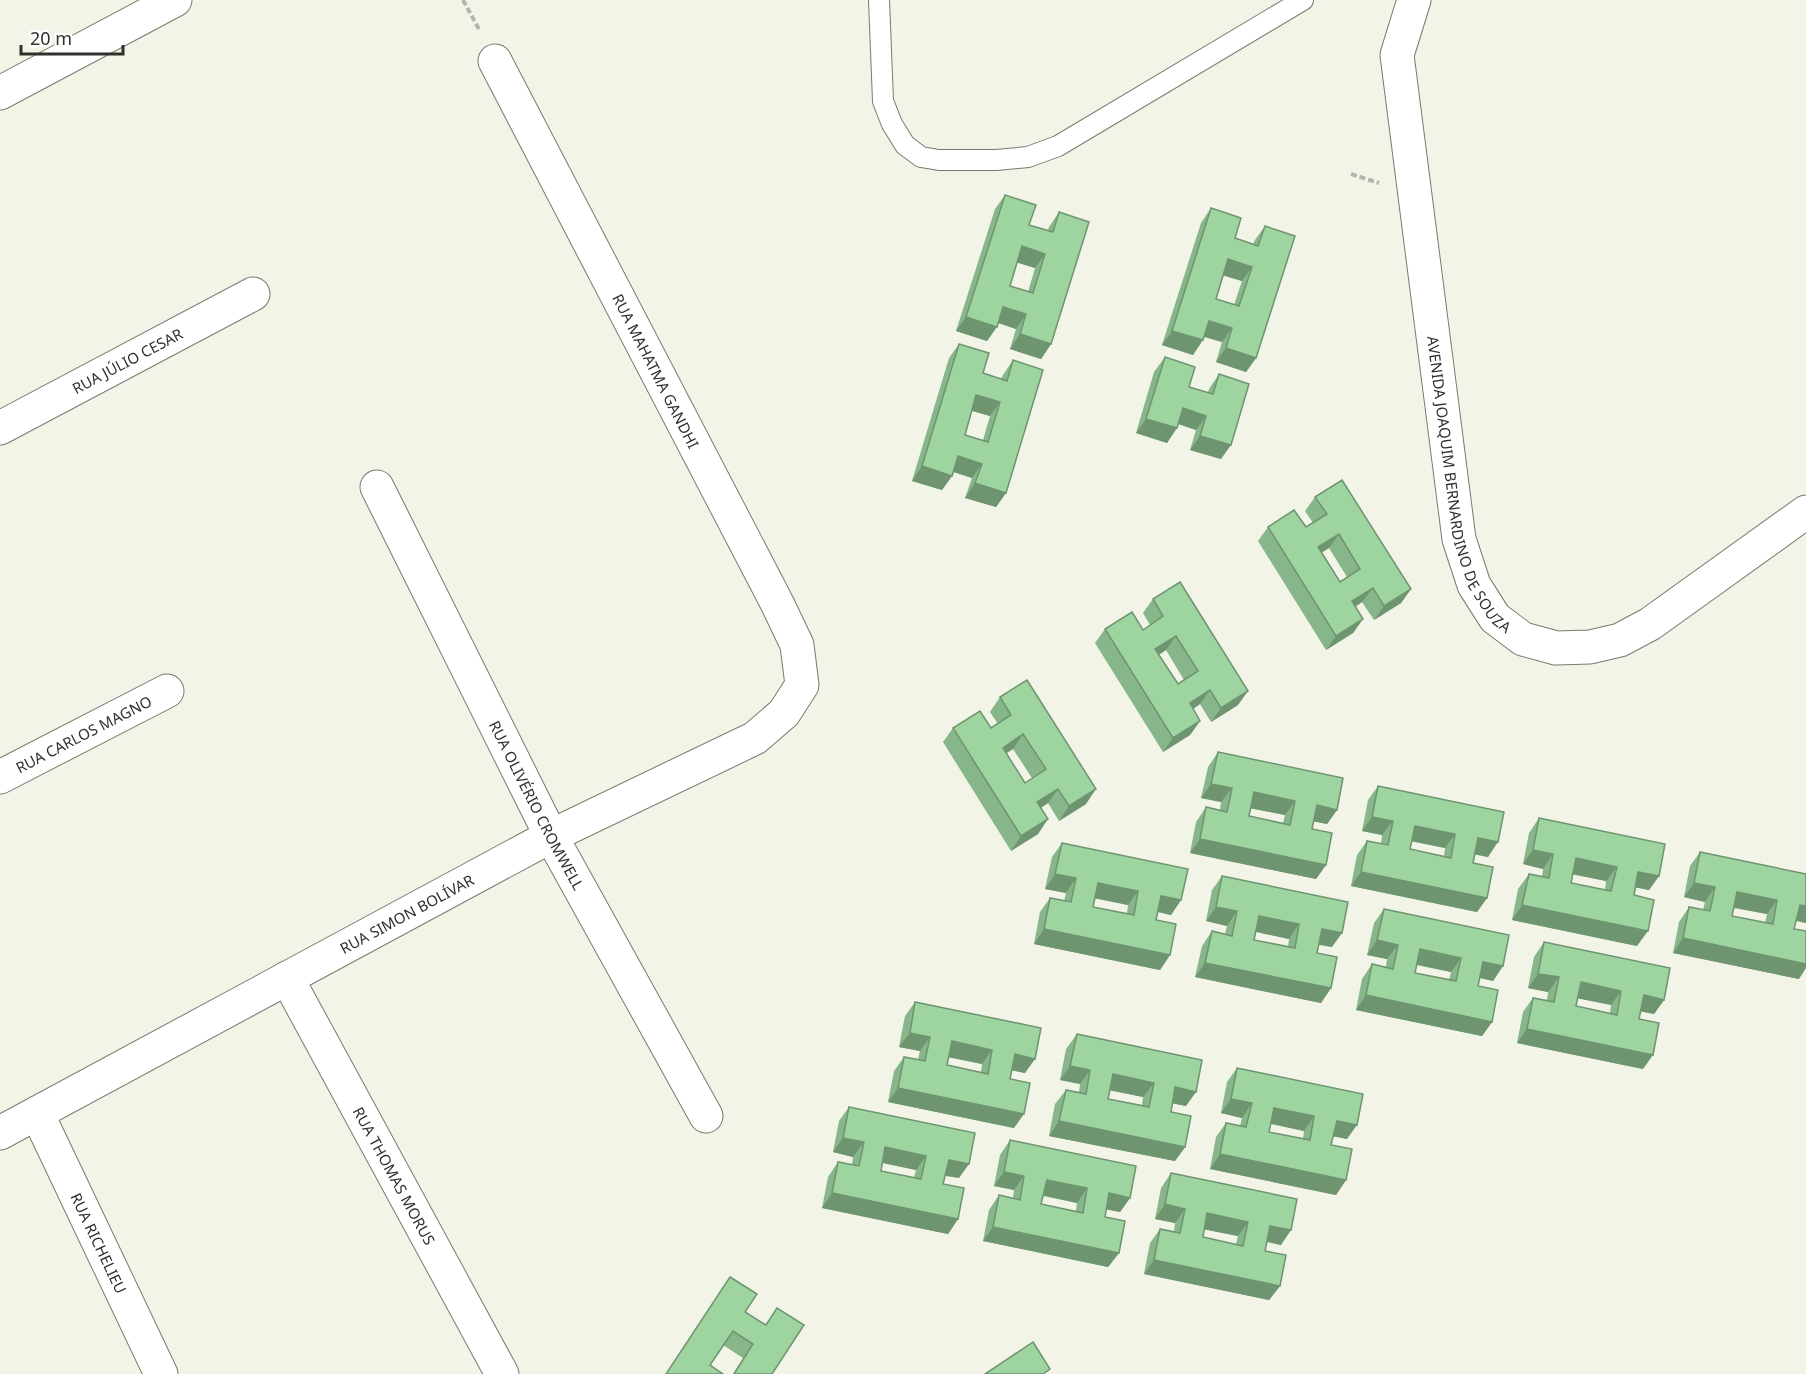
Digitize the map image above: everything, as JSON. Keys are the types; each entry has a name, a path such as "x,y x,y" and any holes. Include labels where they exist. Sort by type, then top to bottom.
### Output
{"street":[{"path":"0,93 175,0"},
{"name":"AVENIDA JOAQUIM BERNARDINO DE SOUZA","path":"1414,0 1398,55 1459,540 1474,585 1495,618 1523,639 1556,648 1590,647 1620,640 1683,602 1806,512"},
{"name":"RUA MAHATMA GANDHI","path":"495,61 778,606 796,645 802,685"},
{"name":"RUA JÚLIO CESAR","path":"0,428 253,294"},
{"name":"RUA OLIVÉRIO CROMWELL","path":"377,487 551,836 706,1116"},
{"name":"RUA SIMON BOLÍVAR","path":"0,1133 551,836 755,738 784,713 802,685"},
{"name":"RUA CARLOS MAGNO","path":"0,777 167,691"},
{"name":"RUA THOMAS MORUS","path":"287,978 502,1374"},
{"name":"RUA RICHELIEU","path":"37,1113 161,1374"}],"lane":[{"path":"879,0 883,101 892,124 905,145 921,157 950,160 1028,157 1058,146 1303,0"}],"building":[{"path":"1005,195 1036,205 1029,225 1053,232 1059,212 1089,222 1051,344 1020,334 1026,314 1003,307 997,327 966,317","holes":["1022,246 1045,254 1033,293 1010,286"]},
{"path":"1211,208 1241,218 1235,238 1258,246 1265,226 1295,236 1256,358 1226,348 1232,328 1209,321 1203,340 1172,331","holes":["1228,259 1252,267 1239,306 1216,299"]},
{"path":"959,344 989,353 983,373 1007,381 1013,360 1043,370 1006,493 975,483 982,464 958,456 952,476 922,466","holes":["976,395 1000,402 988,442 965,435"]},
{"path":"1165,357 1195,367 1189,387 1213,394 1219,374 1249,384 1231,445 1200,436 1206,416 1183,408 1177,428 1146,419"},
{"path":"1342,480 1411,589 1384,606 1373,588 1352,601 1363,619 1336,636 1268,527 1294,510 1306,527 1327,514 1315,497","holes":["1339,534 1360,569 1340,582 1318,547"]},
{"path":"1180,582 1248,691 1221,708 1210,690 1190,703 1200,721 1173,738 1105,629 1132,612 1143,630 1163,616 1153,599","holes":["1176,636 1198,671 1178,684 1155,649"]},
{"path":"1027,680 1096,789 1069,806 1058,789 1037,802 1048,819 1021,836 953,728 980,711 991,728 1011,715 1000,697","holes":["1023,734 1046,769 1025,783 1003,748"]},
{"path":"1218,752 1343,778 1337,810 1317,805 1312,829 1332,833 1326,865 1200,839 1206,807 1227,812 1232,788 1211,784","holes":["1254,792 1295,801 1290,825 1249,816"]},
{"path":"1378,786 1504,812 1498,842 1478,838 1473,863 1493,867 1487,898 1361,872 1367,841 1388,845 1393,821 1372,817","holes":["1415,826 1455,834 1451,858 1410,849"]},
{"path":"1539,818 1665,844 1659,876 1638,872 1634,895 1654,900 1648,931 1522,905 1529,874 1549,878 1553,854 1533,850","holes":["1576,858 1617,867 1611,891 1571,883"]},
{"path":"1062,843 1188,869 1181,900 1161,896 1156,920 1176,924 1170,955 1044,929 1050,898 1071,902 1076,878 1055,874","holes":["1098,883 1138,891 1134,915 1093,907"]},
{"path":"1700,852 1806,874 1806,906 1800,905 1794,929 1806,931 1806,964 1683,938 1689,907 1710,911 1715,887 1694,883","holes":["1737,892 1777,900 1773,924 1732,916"]},
{"path":"1222,876 1348,902 1342,933 1322,929 1317,953 1337,957 1331,988 1205,963 1212,931 1232,936 1237,911 1216,907","holes":["1259,916 1299,924 1295,948 1254,940"]},
{"path":"1384,909 1509,935 1503,966 1483,962 1478,986 1498,990 1492,1022 1366,995 1372,964 1393,969 1398,945 1377,940","holes":["1420,949 1461,958 1456,981 1415,973"]},
{"path":"1544,942 1670,968 1664,1000 1644,995 1639,1019 1659,1023 1653,1055 1527,1029 1533,998 1554,1002 1559,977 1538,974","holes":["1581,982 1621,991 1617,1015 1576,1006"]},
{"path":"915,1002 1041,1028 1035,1059 1015,1054 1010,1079 1030,1083 1024,1114 898,1088 904,1057 925,1061 930,1037 910,1033","holes":["952,1041 992,1050 988,1074 947,1065"]},
{"path":"1077,1034 1202,1060 1196,1092 1175,1087 1171,1112 1191,1116 1185,1147 1059,1121 1066,1090 1086,1094 1090,1070 1070,1066","holes":["1113,1074 1154,1083 1149,1107 1108,1099"]},
{"path":"1237,1068 1363,1094 1357,1125 1337,1121 1331,1145 1352,1149 1346,1180 1220,1154 1226,1123 1246,1127 1252,1103 1231,1099","holes":["1274,1108 1314,1116 1310,1140 1269,1132"]},
{"path":"849,1107 975,1133 969,1164 949,1160 943,1184 964,1188 958,1219 832,1193 838,1162 859,1166 864,1142 843,1138","holes":["885,1147 926,1156 921,1179 881,1171"]},
{"path":"1010,1140 1136,1166 1130,1198 1109,1193 1105,1217 1125,1221 1119,1253 993,1227 999,1195 1020,1200 1024,1176 1004,1172","holes":["1047,1180 1087,1188 1083,1213 1041,1204"]},
{"path":"1171,1173 1297,1199 1291,1230 1270,1226 1265,1251 1286,1255 1280,1286 1154,1260 1160,1229 1180,1233 1185,1209 1165,1204","holes":["1207,1213 1248,1222 1243,1246 1203,1237"]},
{"path":"730,1277 757,1294 745,1312 766,1325 777,1308 804,1325 772,1374 734,1374 753,1344 733,1331 710,1365 723,1374 666,1374"},
{"path":"1033,1342 1050,1369 1043,1374 985,1374"}]}
